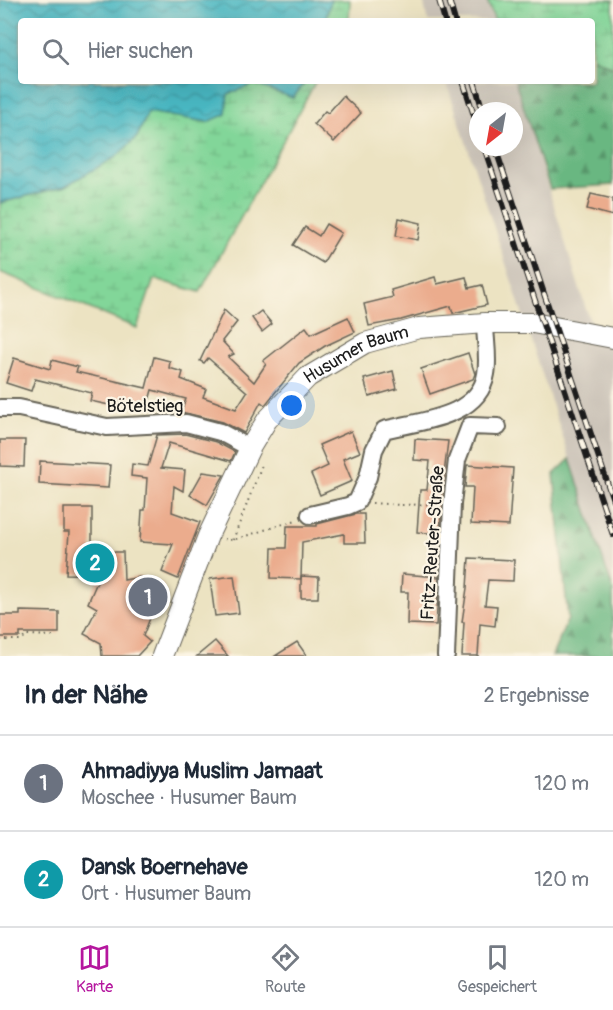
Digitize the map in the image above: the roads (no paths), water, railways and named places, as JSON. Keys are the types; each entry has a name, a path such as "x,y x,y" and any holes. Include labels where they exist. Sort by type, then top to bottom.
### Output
{"street":[{"name":"Husumer Baum","path":"162,656 208,536 250,448 267,420 308,377 365,343 420,328 485,323 533,323 613,338"},
{"path":"310,515 357,502 368,477 374,450 384,430 453,414 476,398 486,375 485,323"},
{"name":"Bötelstieg","path":"0,408 19,408 107,428 186,423 220,432 250,448"},
{"name":"Fritz-Reuter-Straße","path":"446,656 452,504 457,460 471,426 498,428"}],"water":[{"path":"0,0 331,0 326,18 18,18 18,84 254,84 228,94 226,114 208,122 148,112 137,137 116,157 65,186 0,203"},
{"path":"254,84 304,84 293,98"}],"railway":[{"path":"439,0 444,18"},
{"path":"449,0 454,18"},
{"path":"464,84 470,102"},
{"path":"475,84 480,102"},
{"path":"487,156 613,535"},
{"path":"498,156 613,500"}],"place":[{"name":"Dansk Boernehave","path":"95,563"},
{"name":"Ahmadiyya Muslim Jamaat","path":"148,597"}]}
